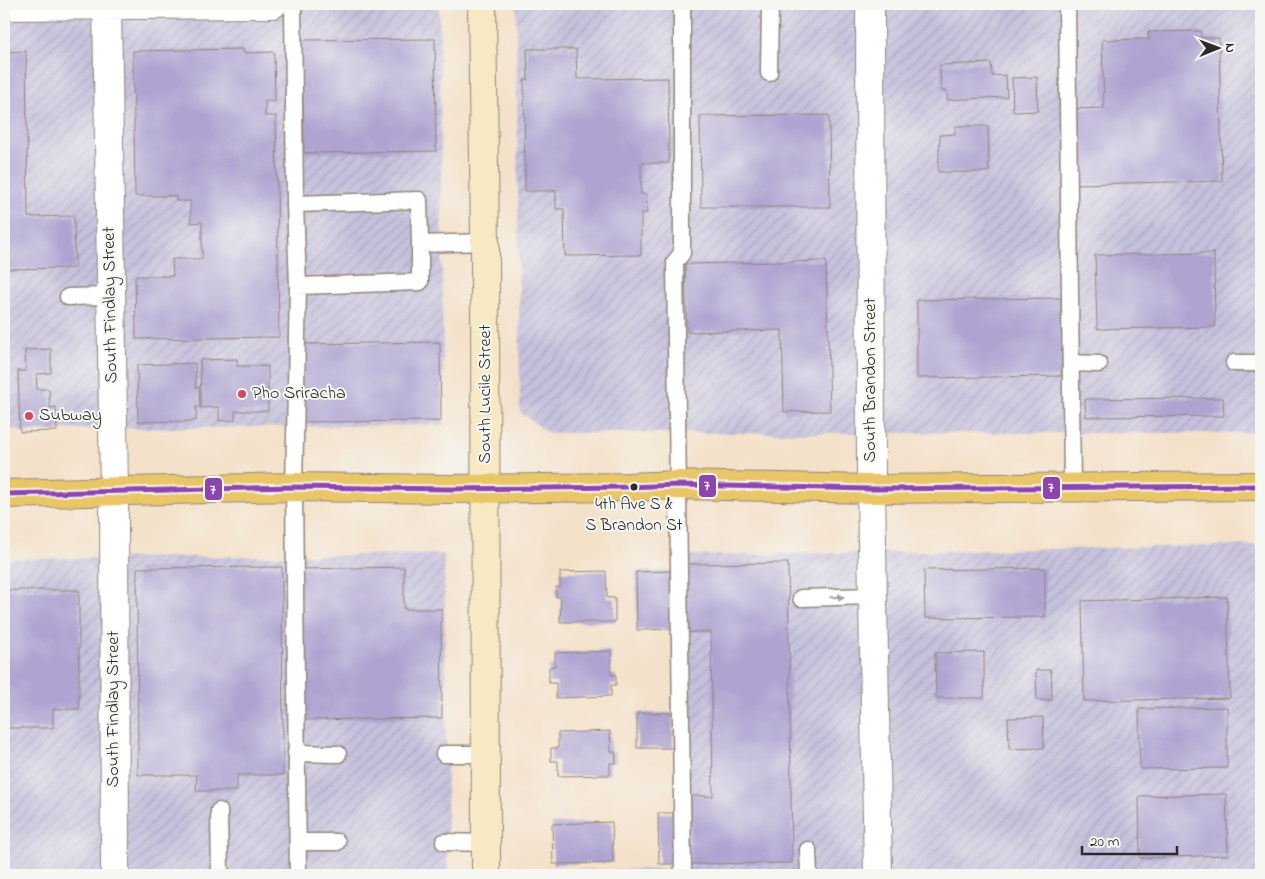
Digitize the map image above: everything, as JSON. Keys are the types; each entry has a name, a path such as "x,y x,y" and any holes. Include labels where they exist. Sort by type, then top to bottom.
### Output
{"main road":[{"path":"4,494 294,487 486,489 678,485 871,490 1261,486"}],"street":[{"name":"South Findlay Street","path":"107,4 114,490 115,875"},
{"path":"4,6 273,4"},
{"name":"South Lucile Street","path":"482,4 485,242 486,875"},
{"name":"South Brandon Street","path":"870,4 871,490 878,875"}],"lane":[{"path":"293,4 295,204 298,286 294,487 298,875"},
{"path":"682,4 682,253 675,262 683,875"},
{"path":"769,73 770,4"},
{"path":"1067,4 1072,488"},
{"path":"295,204 419,200 420,282 298,286"},
{"path":"420,244 485,242"},
{"path":"68,297 110,296"},
{"path":"1071,363 1099,364"},
{"path":"1234,363 1261,364"},
{"path":"801,598 873,596"},
{"path":"296,753 338,754"},
{"path":"444,754 487,754"},
{"path":"219,811 220,875"},
{"path":"298,842 337,842"},
{"path":"444,842 487,843"},
{"path":"808,850 809,875"}],"shaded area":[{"path":"4,4 439,4 444,425 4,430"},
{"path":"516,4 1261,4 1261,433 548,433 520,412"},
{"path":"1261,545 1261,875 533,875 533,870 677,869 676,556"},
{"path":"444,554 448,875 4,875 4,559"}],"building":[{"path":"1201,31 1201,38 1219,38 1222,181 1075,184 1074,109 1104,108 1102,40 1149,39 1148,32"},
{"path":"435,39 436,151 304,153 302,40"},
{"path":"243,49 244,53 274,52 275,101 265,101 265,116 276,116 279,337 136,339 135,276 173,276 172,259 202,259 202,222 191,223 190,201 176,201 176,196 135,196 133,51"},
{"path":"527,49 576,49 577,79 668,78 669,163 641,163 641,194 646,194 647,213 641,213 641,255 565,256 564,209 556,209 556,191 525,191 524,80 528,80"},
{"path":"26,51 28,217 74,216 75,268 4,269 4,52"},
{"path":"991,63 992,76 1006,75 1007,97 947,100 947,91 941,91 940,65"},
{"path":"1037,77 1038,111 1013,112 1012,78"},
{"path":"829,115 830,207 701,207 700,116"},
{"path":"955,126 988,126 989,172 938,172 940,135 955,134"},
{"path":"1214,253 1215,327 1097,329 1095,255"},
{"path":"826,261 830,411 784,412 782,330 687,332 685,264"},
{"path":"1061,298 1062,376 917,378 917,300"},
{"path":"440,342 441,421 301,422 300,344"},
{"path":"51,349 51,373 36,374 37,389 49,389 50,408 56,407 57,431 20,432 18,371 26,371 25,350"},
{"path":"237,359 237,366 268,366 268,411 235,411 235,420 219,421 219,407 201,408 200,360"},
{"path":"195,363 196,388 199,387 200,407 196,407 196,421 138,422 137,365"},
{"path":"1223,398 1224,416 1086,417 1085,399"},
{"path":"788,563 792,863 691,864 690,796 713,796 711,632 688,632 687,564"},
{"path":"282,567 283,775 237,775 237,791 196,791 197,775 138,775 137,568"},
{"path":"404,567 404,609 441,609 442,718 300,720 299,569"},
{"path":"1045,568 1045,617 925,618 924,570"},
{"path":"606,571 607,598 615,598 615,622 560,622 561,597 556,597 556,587 560,587 560,572"},
{"path":"673,571 673,629 637,630 636,572"},
{"path":"4,590 79,590 79,709 53,709 53,728 4,728"},
{"path":"1227,597 1230,698 1084,701 1082,601"},
{"path":"611,651 611,675 616,675 616,685 611,685 611,696 556,698 556,683 549,683 549,667 555,666 555,653"},
{"path":"984,652 984,698 936,698 935,653"},
{"path":"1036,670 1051,670 1052,700 1037,700"},
{"path":"1227,707 1227,768 1140,769 1139,709"},
{"path":"637,713 673,713 673,748 637,748"},
{"path":"1043,717 1044,748 1009,749 1008,718"},
{"path":"610,731 611,752 615,752 616,763 610,763 610,775 558,776 558,761 551,761 551,748 558,748 558,733"},
{"path":"1226,794 1228,855 1140,858 1139,796"},
{"path":"658,813 673,813 675,864 659,864"},
{"path":"612,822 613,863 553,864 552,824"}],"transit line":[{"name":"7","path":"4,494 294,487 450,489 678,485 871,489 1261,486"}],"place":[{"name":"Pho Sriracha","path":"242,394"},
{"name":"Subway","path":"29,416"},
{"name":"4th Ave S & S Brandon St","path":"634,487"}]}
